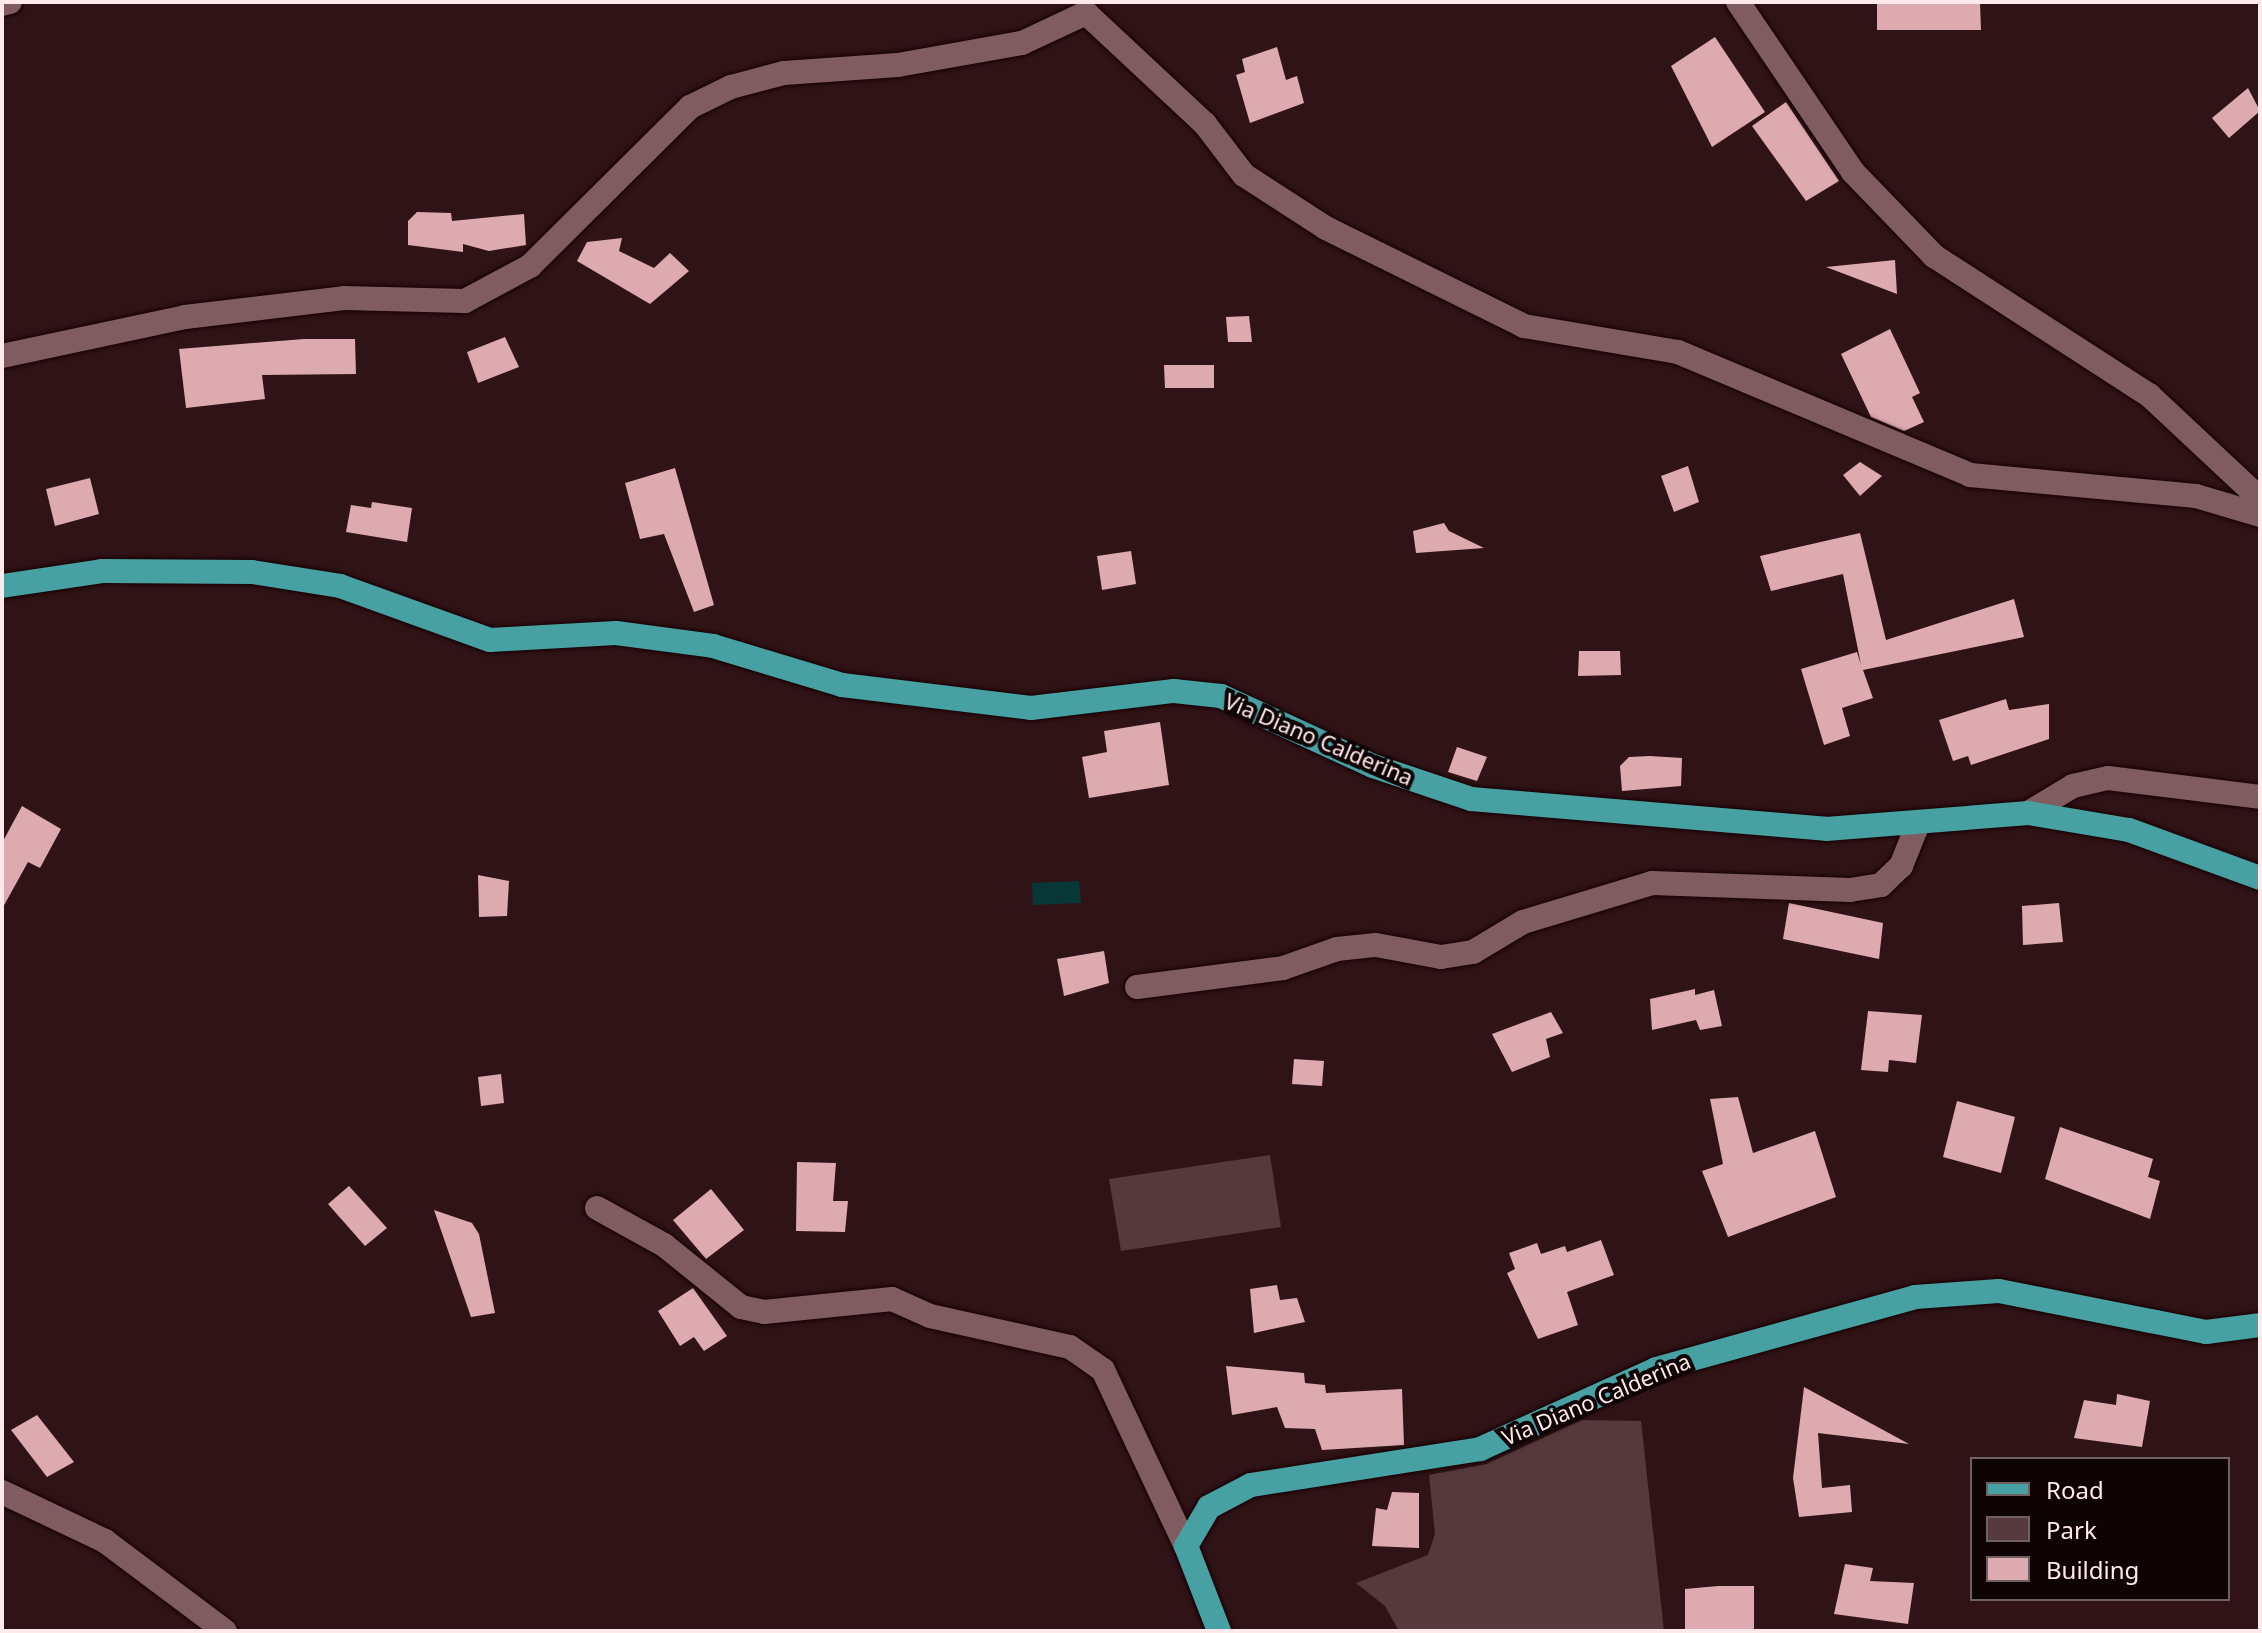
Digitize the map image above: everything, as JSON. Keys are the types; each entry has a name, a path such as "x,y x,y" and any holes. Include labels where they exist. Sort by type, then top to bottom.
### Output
{"main road":[{"name":"Via Diano Calderina","path":"2,586 102,571 252,572 340,586 490,640 616,633 713,646 842,685 1031,708 1174,691 1221,696 1373,766 1471,799 1826,829 1917,826 2028,813 2129,830 2260,878"},
{"name":"Via Diano Calderina","path":"1186,1546 1209,1507 1251,1485 1480,1449 1656,1369 1869,1304 1999,1291 2206,1332 2260,1325"},
{"path":"1186,1546 1219,1631"}],"street":[{"path":"2,4 10,2"},
{"path":"1738,2 1853,172 1934,256 2149,395 2260,499"},
{"path":"2,356 185,317 344,298 465,301 530,266 690,107 731,87 784,73 898,65 1022,43 1085,7 1205,124 1244,175 1326,228 1524,326 1678,352 1970,475 2196,496 2260,515"},
{"path":"2028,813 2073,786 2108,778 2260,797"},
{"path":"1137,987 1283,968 1337,949 1376,945 1441,957 1473,952 1523,922 1652,883 1850,890 1881,885 1901,866 1917,826"},
{"path":"597,1208 664,1245 741,1307 764,1312 892,1299 930,1316 1070,1347 1103,1370 1186,1546"},
{"path":"2,1492 105,1541 225,1631"}],"green space":[{"path":"1270,1155 1281,1227 1121,1251 1109,1179"},
{"path":"1582,1420 1641,1421 1664,1631 1399,1631 1385,1606 1356,1583 1428,1555 1435,1534 1429,1475 1486,1464"}],"water":[{"path":"1079,881 1081,903 1033,905 1032,883"}],"building":[{"path":"1877,2 1980,2 1981,30 1877,30"},
{"path":"1715,37 1765,112 1712,147 1671,66"},
{"path":"1277,47 1286,80 1297,76 1304,103 1250,123 1236,75 1245,72 1242,59"},
{"path":"2248,88 2260,111 2229,138 2212,118"},
{"path":"1786,102 1839,181 1806,201 1752,126"},
{"path":"417,212 451,213 452,221 524,214 526,245 489,251 463,244 463,252 408,245 408,221"},
{"path":"622,238 619,251 654,268 670,253 689,271 650,304 577,261 587,242"},
{"path":"1895,260 1897,294 1826,267"},
{"path":"1249,316 1252,342 1228,342 1226,317"},
{"path":"1890,329 1920,393 1912,397 1924,422 1904,431 1871,417 1841,354"},
{"path":"505,337 519,367 478,383 467,352"},
{"path":"304,339 355,339 356,374 262,375 265,399 186,408 179,349"},
{"path":"1164,365 1214,365 1214,388 1165,388"},
{"path":"1860,462 1882,476 1860,496 1843,475"},
{"path":"1688,466 1699,502 1674,512 1661,476"},
{"path":"675,468 714,605 694,612 664,534 640,539 625,483"},
{"path":"90,478 99,514 55,526 46,489"},
{"path":"372,502 412,508 407,542 346,532 351,505 371,508"},
{"path":"1444,523 1449,531 1484,548 1416,553 1413,531"},
{"path":"1860,533 1886,640 2014,599 2024,637 1863,670 1873,698 1842,708 1850,736 1824,745 1801,669 1857,652 1861,665 1843,574 1771,591 1760,556"},
{"path":"1131,551 1136,584 1102,590 1097,556"},
{"path":"1579,651 1620,651 1621,675 1578,676"},
{"path":"2006,699 2009,710 2049,704 2049,739 1971,765 1968,756 1953,761 1939,720"},
{"path":"1160,722 1169,785 1089,798 1082,757 1107,752 1104,731"},
{"path":"1457,747 1487,757 1477,781 1448,772"},
{"path":"1629,757 1682,758 1681,786 1622,791 1620,766"},
{"path":"22,806 61,829 40,868 28,862 2,909 2,843"},
{"path":"478,875 509,881 507,916 479,917"},
{"path":"1789,903 1883,923 1879,959 1783,939"},
{"path":"2059,903 2063,942 2023,945 2022,906"},
{"path":"1104,951 1109,983 1064,996 1057,959"},
{"path":"1695,989 1695,995 1714,990 1722,1026 1700,1030 1696,1020 1652,1030 1650,999"},
{"path":"1868,1011 1922,1015 1916,1063 1889,1060 1888,1072 1861,1070"},
{"path":"1551,1012 1563,1033 1546,1039 1550,1057 1512,1072 1492,1034"},
{"path":"1294,1059 1324,1061 1322,1086 1292,1084"},
{"path":"501,1074 504,1103 481,1106 478,1077"},
{"path":"1738,1097 1753,1153 1815,1131 1836,1197 1728,1237 1702,1171 1723,1164 1710,1099"},
{"path":"1957,1101 2015,1117 2001,1173 1943,1157"},
{"path":"2060,1127 2153,1159 2148,1177 2160,1181 2150,1219 2045,1179"},
{"path":"797,1162 836,1163 833,1201 848,1201 845,1232 796,1231"},
{"path":"349,1186 387,1228 365,1246 328,1204"},
{"path":"711,1189 744,1230 706,1259 673,1220"},
{"path":"434,1210 472,1223 479,1234 495,1313 471,1317"},
{"path":"1601,1240 1614,1275 1567,1292 1578,1325 1538,1339 1507,1273 1515,1269 1509,1253 1537,1243 1541,1254 1565,1246 1567,1252"},
{"path":"1277,1285 1280,1300 1297,1298 1305,1322 1254,1333 1250,1289"},
{"path":"693,1288 727,1336 704,1351 694,1337 680,1346 658,1311"},
{"path":"1226,1366 1304,1373 1305,1383 1325,1385 1326,1393 1402,1389 1404,1445 1322,1450 1315,1429 1285,1428 1277,1407 1232,1415"},
{"path":"1804,1387 1909,1444 1818,1433 1822,1488 1850,1485 1852,1512 1799,1517 1793,1478"},
{"path":"2117,1394 2150,1401 2142,1447 2074,1438 2084,1400 2116,1405"},
{"path":"37,1415 74,1462 47,1477 11,1430"},
{"path":"1392,1492 1419,1493 1419,1548 1372,1546 1376,1508 1387,1510"},
{"path":"1845,1564 1873,1568 1870,1581 1914,1583 1908,1624 1834,1614"},
{"path":"1754,1586 1754,1631 1685,1631 1685,1589"}]}
